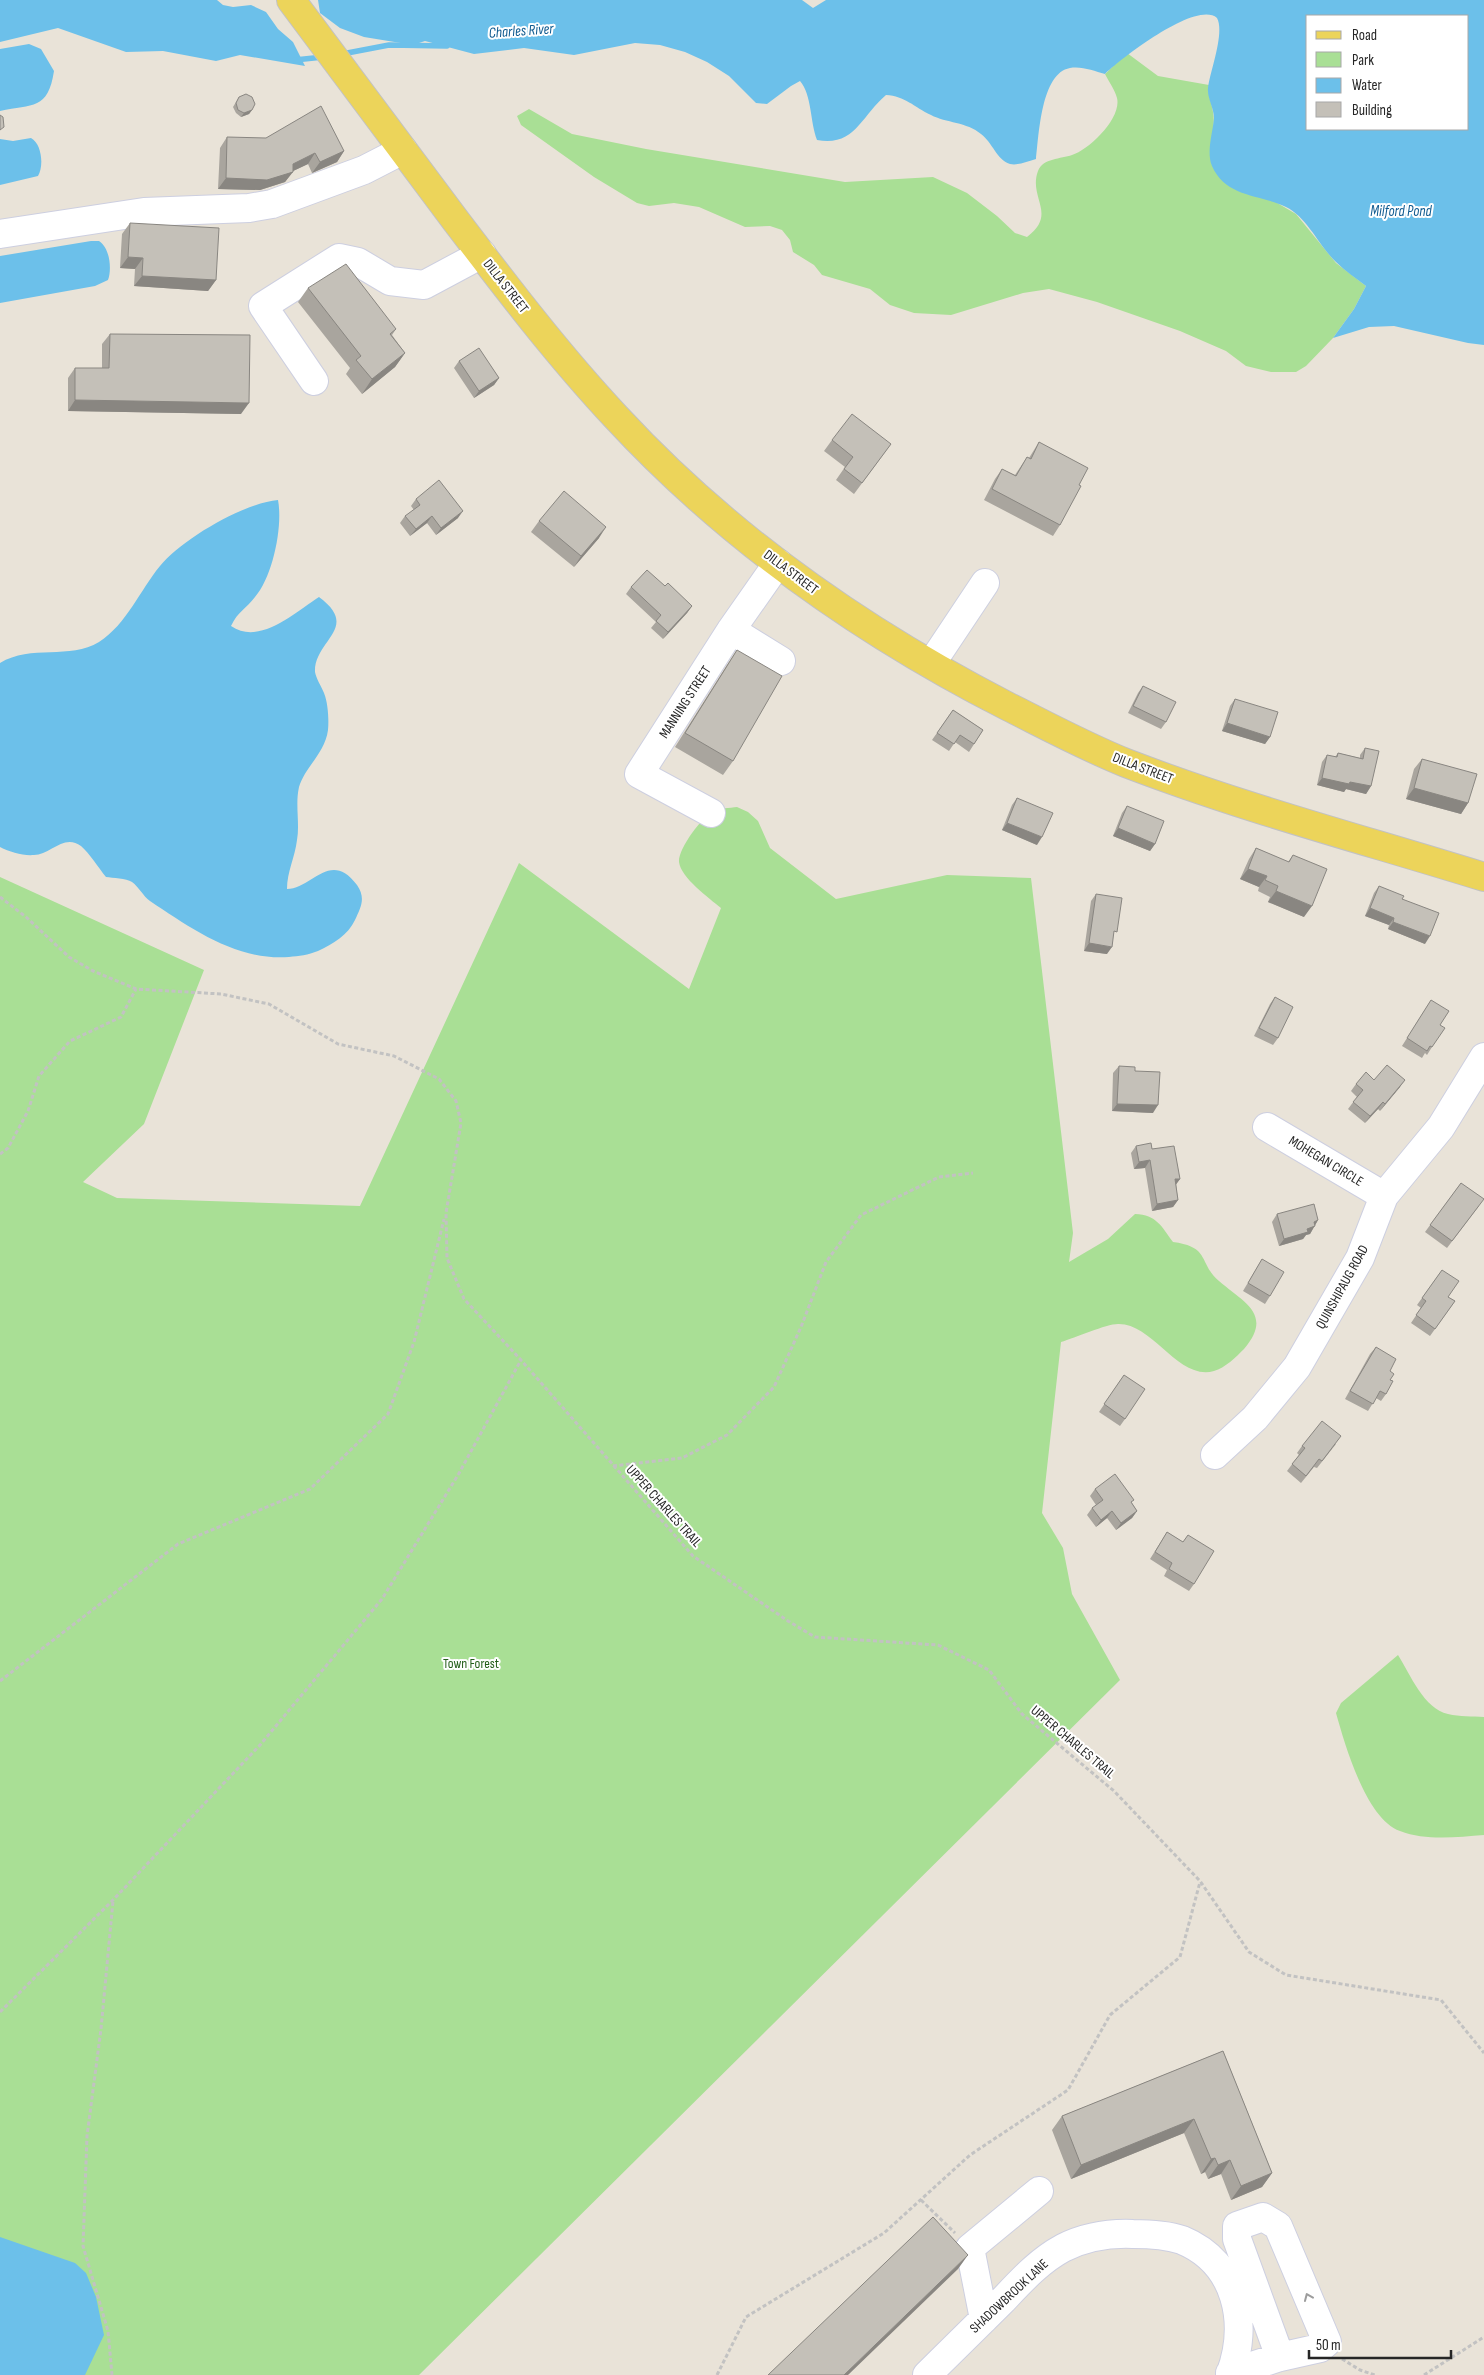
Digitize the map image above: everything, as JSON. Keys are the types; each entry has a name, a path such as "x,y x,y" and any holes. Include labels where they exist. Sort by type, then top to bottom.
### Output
{"main road":[{"name":"DILLA STREET","path":"291,0 482,254 562,355 622,423 686,485 778,563 854,618 931,664 1040,724 1126,762 1246,804 1484,877"}],"street":[{"path":"0,234 125,214 171,210 249,208 272,204 364,170 403,150"},
{"path":"314,381 263,306 339,258 358,262 390,281 424,285 482,254"},
{"name":"MANNING STREET","path":"711,813 639,774 731,630 778,563"},
{"path":"931,664 985,583"},
{"path":"731,630 781,661"},
{"name":"QUINSHIPAUG ROAD","path":"1215,1455 1255,1418 1297,1367 1360,1258 1384,1196 1441,1127 1484,1056"},
{"name":"MOHEGAN CIRCLE","path":"1268,1126 1384,1196"},
{"path":"984,2319 970,2248 1039,2192"},
{"path":"1230,2374 1280,2357 1320,2348 1325,2344 1278,2226 1263,2217 1237,2226 1240,2279 1280,2357"},
{"name":"SHADOWBROOK LANE","path":"927,2375 1037,2266 1061,2249 1082,2240 1119,2234 1146,2234 1180,2240 1198,2249 1240,2279 1237,2303 1239,2346 1230,2374"}],"path":[{"name":"UPPER CHARLES TRAIL","path":"0,897 26,917 69,957 93,971 136,989 221,994 269,1004 338,1044 394,1056 440,1079 456,1101 461,1123 446,1213 447,1258 464,1298 693,1556 788,1622 814,1637 938,1645 989,1670 1022,1714 1114,1791 1200,1881 1249,1952 1286,1975 1441,2000 1484,2053"},
{"path":"0,1154 8,1148 28,1110 39,1076 70,1041 121,1017 136,989"},
{"path":"613,1466 682,1458 727,1435 774,1387 801,1327 826,1262 861,1215 939,1177 973,1173"},
{"path":"0,1680 178,1544 310,1488 388,1414 414,1342 446,1213"},
{"path":"0,2012 113,1900 260,1745 382,1599 458,1475 521,1360"},
{"path":"717,2375 746,2317 884,2233 970,2155 1068,2090 1110,2015 1180,1956 1200,1881"},
{"path":"112,2375 108,2331 83,2246 87,2136 101,2029 113,1900"},
{"path":"921,2200 970,2248"},
{"path":"1424,2375 1484,2337"},
{"path":"1325,2344 1360,2370 1375,2375"}],"green space":[{"path":"1127,53 1158,76 1209,85 1214,118 1211,152 1212,165 1296,214 1336,263 1366,286 1354,309 1333,338 1306,366 1296,372 1271,372 1246,366 1226,351 1180,331 1097,302 1049,289 1023,293 951,315 914,313 890,305 870,289 822,275 814,265 793,252 790,240 782,230 770,226 745,227 699,207 674,203 649,206 637,203 594,177 521,125 517,116 529,109 572,134 646,149 845,182 933,177 967,193 997,216 1015,233 1027,237 1036,229 1040,221 1041,213 1036,181 1040,167 1048,161 1079,152 1103,132 1114,115 1117,106 1117,98 1105,74"},
{"name":"Town Forest","path":"737,807 748,812 758,821 770,848 836,899 947,875 1031,878 1073,1233 1069,1262 1108,1239 1135,1214 1149,1217 1162,1226 1173,1242 1185,1244 1199,1252 1208,1268 1219,1281 1252,1310 1256,1318 1253,1337 1244,1349 1226,1365 1214,1371 1201,1372 1189,1368 1143,1332 1131,1326 1113,1325 1061,1342 1042,1513 1063,1548 1072,1594 1120,1680 419,2375 0,2375 0,877 204,970 144,1124 83,1182 117,1198 360,1206 519,863 689,989 721,908 685,875 679,862 680,856 691,834 708,814 718,809"},
{"path":"1398,1655 1418,1690 1439,1711 1462,1716 1484,1717 1484,1835 1431,1837 1400,1831 1388,1824 1367,1797 1351,1761 1336,1713 1341,1703"}],"water":[{"path":"0,0 217,0 223,5 233,7 251,5 266,12 278,29 293,42 305,66 240,55 216,61 163,51 126,52 58,28 0,42"},
{"name":"Milford Pond","path":"318,0 802,0 813,8 826,0 1484,0 1484,345 1394,326 1369,327 1333,338 1354,309 1366,286 1336,262 1307,225 1293,212 1276,203 1235,190 1218,176 1212,166 1210,148 1214,118 1208,88 1218,42 1219,25 1217,18 1207,15 1193,17 1159,34 1126,56 1105,74 1079,68 1070,68 1060,72 1047,93 1043,106 1036,159 1020,164 1005,162 985,138 975,130 937,118 899,97 886,95 849,134 840,139 830,141 817,140 807,94 800,81 767,104 756,103 729,76 707,62 685,52 660,45 635,43 574,55 524,48 474,54 425,41 413,45 364,37 340,28 320,13"},
{"path":"29,44 41,49 54,71 48,93 43,99 30,106 0,111 0,49"},
{"path":"31,138 40,150 41,167 38,176 0,185 0,139 13,141"},
{"path":"99,241 106,248 110,265 108,280 95,286 0,303 0,256"},
{"path":"278,500 278,537 272,564 261,588 236,617 231,626 242,631 254,632 265,630 277,625 319,597 331,608 336,617 336,626 321,651 315,672 326,701 328,730 323,746 299,787 297,800 298,834 287,889 296,887 330,870 338,870 347,875 357,885 362,898 359,911 352,925 339,939 314,952 289,957 251,954 216,941 199,932 150,901 132,882 106,877 84,849 75,843 63,843 46,852 34,855 8,851 0,847 0,663 24,654 76,650 99,642 118,626 160,566 183,545 214,524 232,515 248,508"},
{"path":"0,2237 75,2263 86,2273 96,2297 104,2335 85,2375 0,2375"}],"building":[{"path":"246,94 252,97 255,104 252,110 244,113 238,110 236,103 239,97"},
{"path":"321,106 344,151 320,162 315,153 293,164 293,172 267,180 226,178 227,137 266,138"},
{"path":"0,115 3,117 4,127 0,130"},
{"path":"130,223 219,228 216,280 142,276 143,258 128,257"},
{"path":"346,264 396,329 390,334 405,353 372,379 356,360 361,356 308,288"},
{"path":"110,334 250,335 249,403 75,400 75,368 109,368"},
{"path":"479,348 499,378 479,391 459,361"},
{"path":"852,414 891,444 862,483 844,469 853,457 832,440"},
{"path":"1039,442 1088,468 1079,485 1081,486 1060,525 992,489 1002,469 1016,476 1027,457 1031,459"},
{"path":"439,480 463,511 441,528 432,516 416,529 405,516 420,505 416,499"},
{"path":"564,491 606,527 581,556 539,521"},
{"path":"647,570 665,586 668,583 692,606 668,632 656,621 661,615 631,587"},
{"path":"737,650 782,676 733,761 685,733"},
{"path":"1143,686 1176,702 1166,722 1133,706"},
{"path":"1235,699 1278,712 1270,737 1227,723"},
{"path":"953,710 983,730 974,744 960,735 954,744 937,733"},
{"path":"1365,748 1379,751 1371,786 1350,782 1349,784 1322,778 1327,755 1337,757 1338,753 1363,759"},
{"path":"1422,759 1477,774 1468,803 1414,788"},
{"path":"1017,798 1053,813 1042,837 1007,823"},
{"path":"1127,806 1164,821 1155,844 1118,828"},
{"path":"1256,848 1289,862 1293,855 1327,869 1312,906 1276,891 1278,886 1265,880 1267,876 1248,869"},
{"path":"1379,886 1404,896 1402,899 1439,913 1430,936 1393,922 1394,918 1370,908"},
{"path":"1096,894 1122,898 1117,932 1114,931 1112,947 1089,943"},
{"path":"1275,997 1293,1007 1278,1038 1259,1028"},
{"path":"1431,1000 1449,1011 1440,1025 1445,1028 1427,1051 1407,1038"},
{"path":"1387,1065 1405,1080 1385,1104 1383,1102 1370,1116 1353,1102 1363,1090 1356,1084 1366,1072 1374,1080"},
{"path":"1119,1066 1135,1067 1135,1071 1160,1072 1158,1105 1117,1104"},
{"path":"1151,1143 1152,1149 1174,1146 1180,1179 1175,1179 1178,1200 1157,1204 1150,1160 1139,1162 1136,1146"},
{"path":"1461,1183 1484,1199 1452,1241 1430,1225"},
{"path":"1314,1204 1318,1220 1314,1222 1315,1226 1307,1229 1308,1232 1284,1239 1277,1214"},
{"path":"1262,1259 1284,1272 1270,1296 1248,1283"},
{"path":"1442,1270 1459,1281 1448,1297 1455,1301 1435,1329 1416,1315 1426,1301 1422,1298"},
{"path":"1376,1347 1396,1359 1390,1371 1394,1374 1390,1380 1393,1381 1386,1394 1380,1391 1373,1404 1350,1391"},
{"path":"1124,1375 1145,1389 1125,1419 1104,1404"},
{"path":"1322,1421 1341,1436 1322,1461 1319,1459 1306,1476 1292,1464 1305,1448 1302,1446"},
{"path":"1115,1474 1134,1500 1131,1502 1137,1511 1121,1523 1112,1511 1101,1520 1092,1508 1103,1500 1095,1489"},
{"path":"1167,1532 1183,1542 1188,1535 1214,1551 1194,1584 1169,1569 1172,1563 1155,1552"},
{"path":"1223,2051 1272,2173 1241,2186 1230,2160 1218,2165 1215,2158 1211,2159 1194,2119 1081,2165 1062,2116"},
{"path":"933,2217 968,2255 844,2375 768,2375"}],"waterway":[{"name":"Charles River","path":"342,54 389,45 447,46"},
{"name":"Charles River","path":"295,60 323,57"}]}
